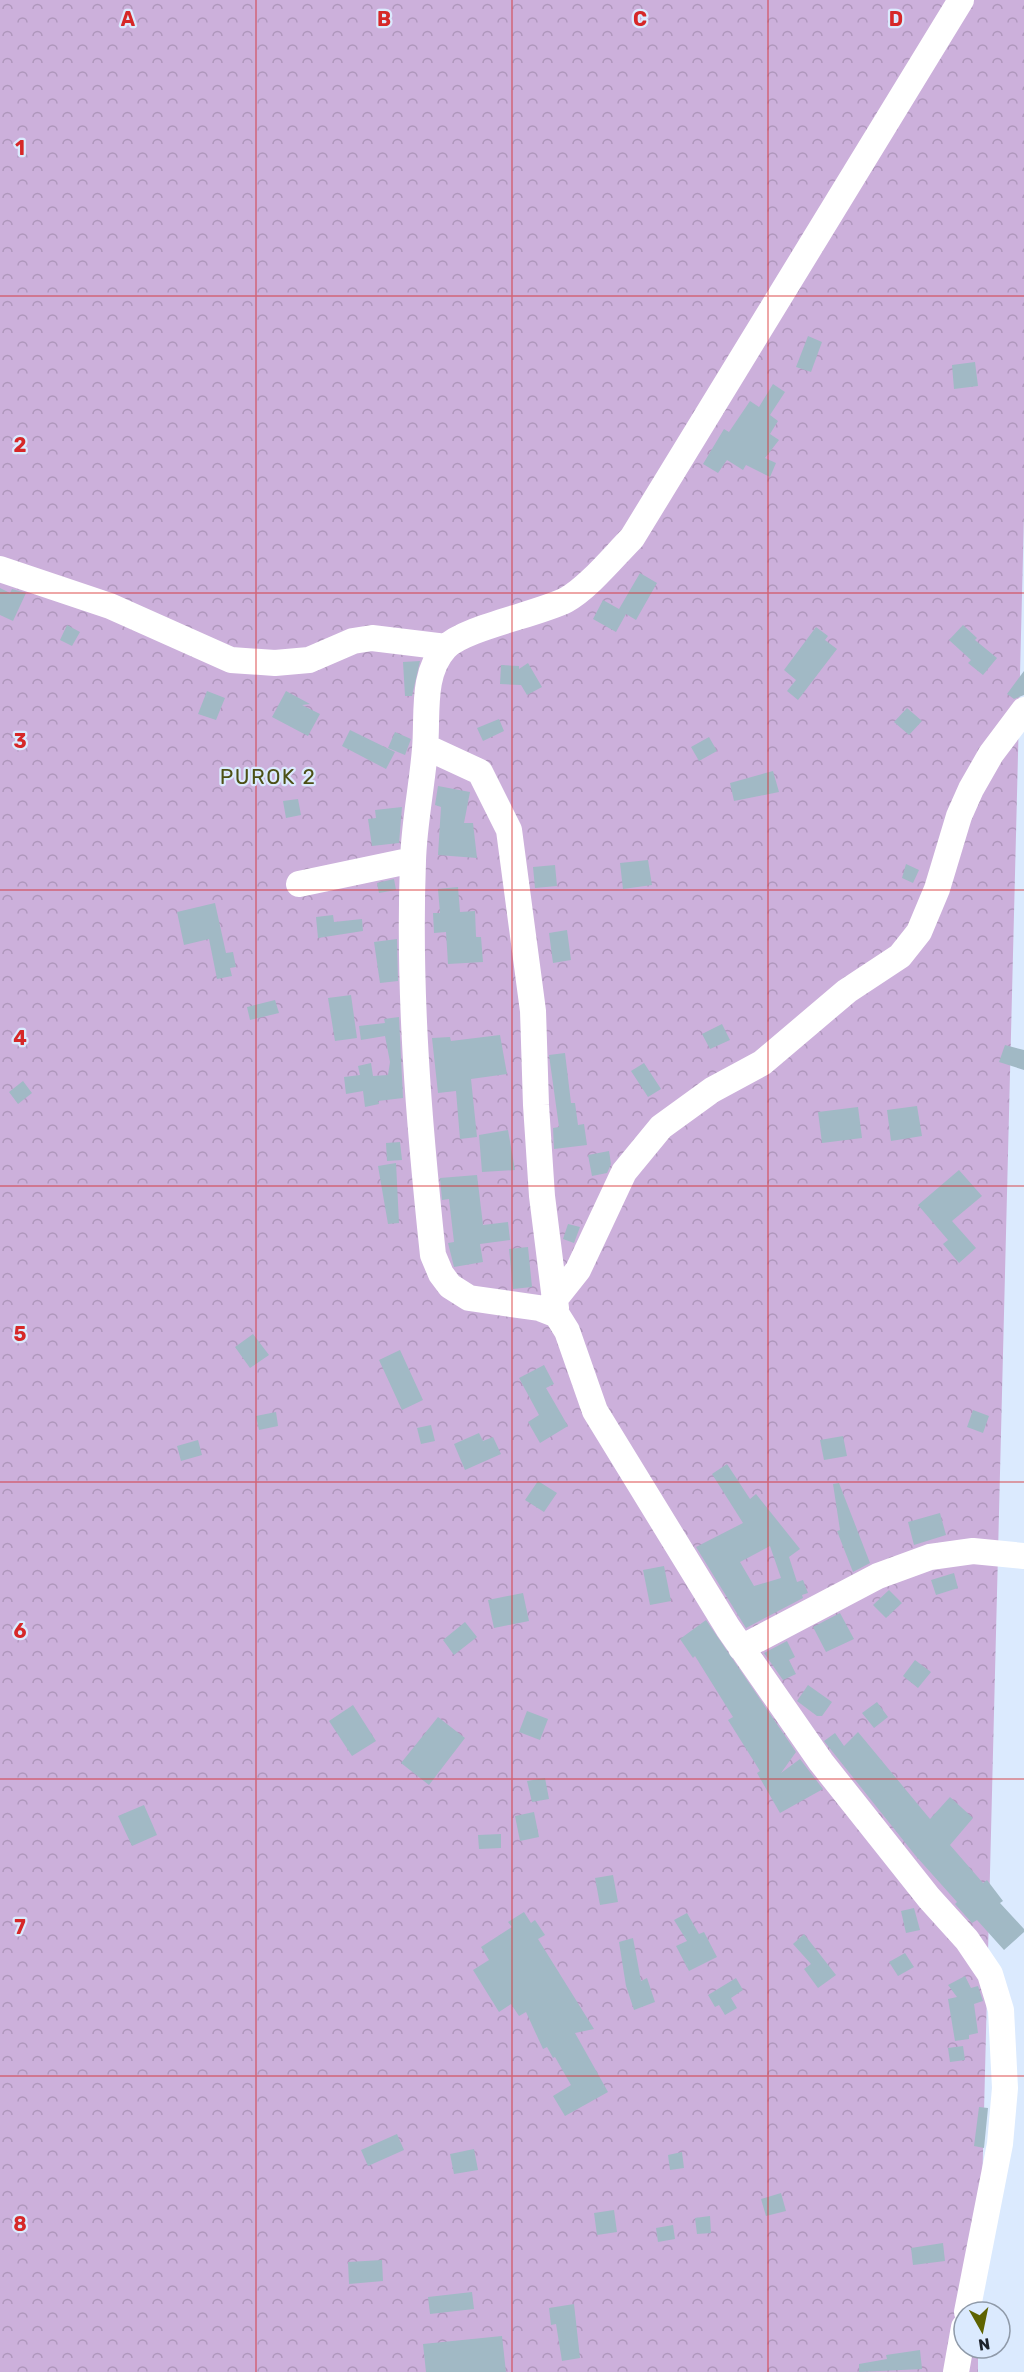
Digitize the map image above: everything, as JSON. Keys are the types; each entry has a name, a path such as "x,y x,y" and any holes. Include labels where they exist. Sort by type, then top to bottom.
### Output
{"street":[{"path":"556,1307 539,1308 469,1298 450,1286 441,1274 433,1255 418,1110 413,860 426,747 428,687 435,662 446,647 463,635 515,620 569,598 632,538 961,0"},
{"path":"0,569 110,606 231,660 275,663 309,660 353,641 372,638 446,647"},
{"path":"556,1307 578,1270 624,1172 661,1127 712,1090 762,1063 847,992 900,956 919,932 937,889 959,816 971,789 991,754 1024,711"},
{"path":"426,747 480,772 509,830 533,1011 541,1173 556,1307 567,1330 595,1411 741,1648 821,1762 929,1898 968,1941 990,1974 1001,2010 1005,2088 1000,2144 969,2300"},
{"path":"299,884 413,860"},
{"path":"741,1648 879,1576 930,1557 973,1551 1024,1556"}],"green space":[{"path":"0,0 1024,0 1024,515 979,2300 952,2300 952,2360 978,2360 978,2372 0,2372"}],"building":[{"path":"808,336 822,342 811,372 796,367"},
{"path":"975,362 978,386 954,389 952,365"},
{"path":"773,384 785,392 770,415 778,421 770,434 779,440 765,458 776,463 770,477 746,465 743,470 727,460 718,473 703,464 724,429 729,432 750,401 759,407"},
{"path":"640,573 657,583 636,620 626,614 616,632 593,619 603,600 619,609"},
{"path":"0,588 10,593 12,589 26,593 13,621 0,615"},
{"path":"67,625 80,632 72,646 60,640"},
{"path":"963,625 977,638 975,640 997,658 983,675 968,663 971,660 949,640"},
{"path":"816,627 828,636 825,640 837,649 798,700 787,691 796,680 784,670"},
{"path":"420,661 412,696 405,696 403,662"},
{"path":"528,663 542,687 527,695 521,685 500,684 501,665 519,666 519,669"},
{"path":"1024,671 1024,695 1014,699 1007,694"},
{"path":"207,691 225,698 216,720 198,714"},
{"path":"286,691 310,704 302,705 320,714 308,736 272,717"},
{"path":"907,708 922,721 909,735 894,722"},
{"path":"499,719 504,731 483,741 477,728"},
{"path":"350,730 395,752 386,769 342,746"},
{"path":"395,732 411,739 405,755 388,748"},
{"path":"709,737 717,751 699,761 691,747"},
{"path":"773,771 779,792 734,801 730,783"},
{"path":"438,786 470,792 464,823 473,823 477,858 438,855 441,807 435,805"},
{"path":"298,799 301,815 286,818 283,801"},
{"path":"402,807 399,843 372,846 368,819 376,818 375,810"},
{"path":"648,860 652,885 623,889 620,863"},
{"path":"906,864 919,870 913,883 902,878"},
{"path":"555,865 557,886 535,888 533,867"},
{"path":"394,879 396,890 379,893 377,883"},
{"path":"458,887 460,912 475,911 476,937 481,937 483,962 448,964 446,932 434,933 433,913 440,913 438,889"},
{"path":"215,903 226,953 233,952 236,967 230,968 232,976 217,979 209,939 184,945 177,912"},
{"path":"333,915 334,922 362,919 363,931 318,938 316,917"},
{"path":"567,930 571,960 553,963 549,933"},
{"path":"397,939 398,981 380,983 374,942"},
{"path":"351,995 357,1038 335,1041 328,998"},
{"path":"275,1000 279,1013 250,1020 247,1007"},
{"path":"399,1017 403,1098 378,1101 379,1104 365,1107 363,1091 346,1094 344,1077 360,1075 358,1066 371,1063 373,1076 388,1075 390,1062 385,1036 361,1040 359,1026 385,1023 384,1019"},
{"path":"722,1024 730,1040 710,1049 702,1034"},
{"path":"500,1035 507,1074 471,1079 477,1137 460,1139 456,1091 438,1093 432,1038 450,1037 451,1041"},
{"path":"1005,1045 1024,1050 1024,1070 999,1062"},
{"path":"565,1053 571,1103 575,1103 578,1125 584,1124 587,1145 554,1149 553,1128 559,1127 549,1055"},
{"path":"644,1063 661,1089 648,1097 631,1071"},
{"path":"23,1081 32,1093 18,1104 9,1092"},
{"path":"917,1106 922,1136 891,1141 887,1110"},
{"path":"858,1107 862,1138 822,1143 818,1112"},
{"path":"508,1130 515,1170 482,1172 479,1135"},
{"path":"400,1142 402,1160 387,1161 386,1143"},
{"path":"609,1151 611,1164 607,1173 592,1176 588,1155"},
{"path":"396,1163 399,1223 388,1224 378,1166"},
{"path":"959,1170 982,1196 952,1221 976,1248 959,1263 943,1244 948,1240 918,1205"},
{"path":"477,1175 483,1225 508,1222 510,1240 480,1244 483,1262 454,1267 448,1243 454,1242 449,1199 442,1200 440,1178"},
{"path":"568,1224 580,1227 574,1243 563,1239"},
{"path":"528,1247 532,1287 513,1289 509,1249"},
{"path":"253,1334 269,1355 250,1368 235,1347"},
{"path":"400,1350 423,1400 402,1410 379,1360"},
{"path":"544,1365 554,1384 546,1388 568,1426 540,1443 528,1422 539,1415 519,1378"},
{"path":"973,1410 989,1416 983,1433 967,1427"},
{"path":"276,1412 278,1426 259,1430 256,1416"},
{"path":"431,1425 435,1441 421,1444 417,1428"},
{"path":"479,1433 483,1441 493,1437 501,1454 465,1470 454,1444"},
{"path":"843,1436 847,1456 824,1460 820,1440"},
{"path":"198,1440 202,1455 181,1461 177,1446"},
{"path":"727,1464 750,1499 756,1494 800,1549 789,1557 797,1582 803,1580 808,1593 802,1595 803,1598 746,1628 696,1547 743,1523 712,1474","holes":["770,1546 781,1578 754,1586 740,1562"]},
{"path":"538,1481 557,1493 544,1512 525,1500"},
{"path":"839,1483 870,1563 853,1572 837,1531 840,1530 833,1484"},
{"path":"940,1513 946,1535 914,1545 908,1522"},
{"path":"664,1566 671,1601 650,1605 643,1570"},
{"path":"954,1573 958,1588 936,1595 931,1580"},
{"path":"889,1590 902,1603 886,1618 873,1605"},
{"path":"523,1593 529,1621 494,1628 488,1600"},
{"path":"840,1613 854,1639 826,1652 813,1627"},
{"path":"706,1620 796,1752 781,1773 800,1759 823,1789 780,1813 757,1773 760,1771 728,1720 733,1717 695,1656 693,1658 680,1639"},
{"path":"465,1622 477,1637 454,1655 443,1640"},
{"path":"787,1641 795,1657 789,1660 796,1674 783,1680 764,1653"},
{"path":"915,1660 931,1672 918,1688 903,1676"},
{"path":"808,1685 832,1702 822,1716 817,1716 797,1701"},
{"path":"877,1702 888,1717 874,1728 862,1713"},
{"path":"353,1705 376,1741 352,1756 329,1721"},
{"path":"527,1711 548,1719 540,1740 519,1732"},
{"path":"438,1717 465,1738 429,1785 401,1763"},
{"path":"858,1732 930,1819 950,1797 973,1818 950,1845 983,1883 987,1880 1003,1901 1000,1903 1024,1929 1024,1932 1004,1950 977,1920 972,1923 955,1904 957,1902 915,1855 824,1741 835,1733 844,1746"},
{"path":"545,1778 549,1799 532,1802 527,1781"},
{"path":"144,1805 157,1835 132,1846 118,1816"},
{"path":"534,1812 539,1837 520,1841 515,1816"},
{"path":"501,1834 501,1848 479,1849 478,1835"},
{"path":"613,1875 618,1902 600,1905 595,1878"},
{"path":"914,1908 920,1930 906,1933 901,1911"},
{"path":"524,1912 531,1923 535,1920 545,1935 538,1939 594,2029 575,2033 608,2092 565,2116 553,2096 571,2085 555,2057 553,2058 547,2047 543,2049 526,2012 519,2016 511,2004 499,2012 473,1970 489,1960 481,1947 512,1927 508,1922"},
{"path":"687,1913 699,1934 704,1932 717,1957 689,1971 676,1946 687,1941 674,1920"},
{"path":"804,1934 836,1975 818,1988 804,1969 811,1964 793,1944"},
{"path":"633,1938 641,1981 647,1978 655,2002 634,2010 626,1986 619,1942"},
{"path":"905,1953 914,1967 898,1976 889,1962"},
{"path":"965,1976 971,1988 978,1986 983,2001 974,2004 978,2033 969,2035 969,2039 955,2041 948,1999 957,1997 948,1985"},
{"path":"736,1978 743,1990 731,1998 737,2008 725,2015 719,2005 715,2007 708,1995"},
{"path":"963,2046 965,2060 950,2062 948,2048"},
{"path":"979,2107 988,2108 984,2148 974,2146"},
{"path":"397,2134 404,2150 368,2166 361,2150"},
{"path":"474,2149 478,2170 454,2174 450,2154"},
{"path":"682,2152 684,2168 670,2170 668,2155"},
{"path":"781,2193 786,2211 766,2216 761,2199"},
{"path":"614,2210 617,2232 597,2235 594,2213"},
{"path":"710,2216 711,2233 697,2234 695,2218"},
{"path":"673,2225 675,2239 658,2242 656,2228"},
{"path":"943,2243 945,2261 913,2265 911,2248"},
{"path":"382,2260 383,2281 349,2284 348,2262"},
{"path":"472,2292 474,2309 430,2314 428,2297"},
{"path":"574,2304 580,2358 562,2361 556,2324 551,2325 549,2308"},
{"path":"502,2336 506,2372 426,2372 423,2344"},
{"path":"920,2350 922,2369 859,2372 859,2364 887,2359 886,2355"}],"district":[{"name":"PUROK 2","path":"268,777"}]}
